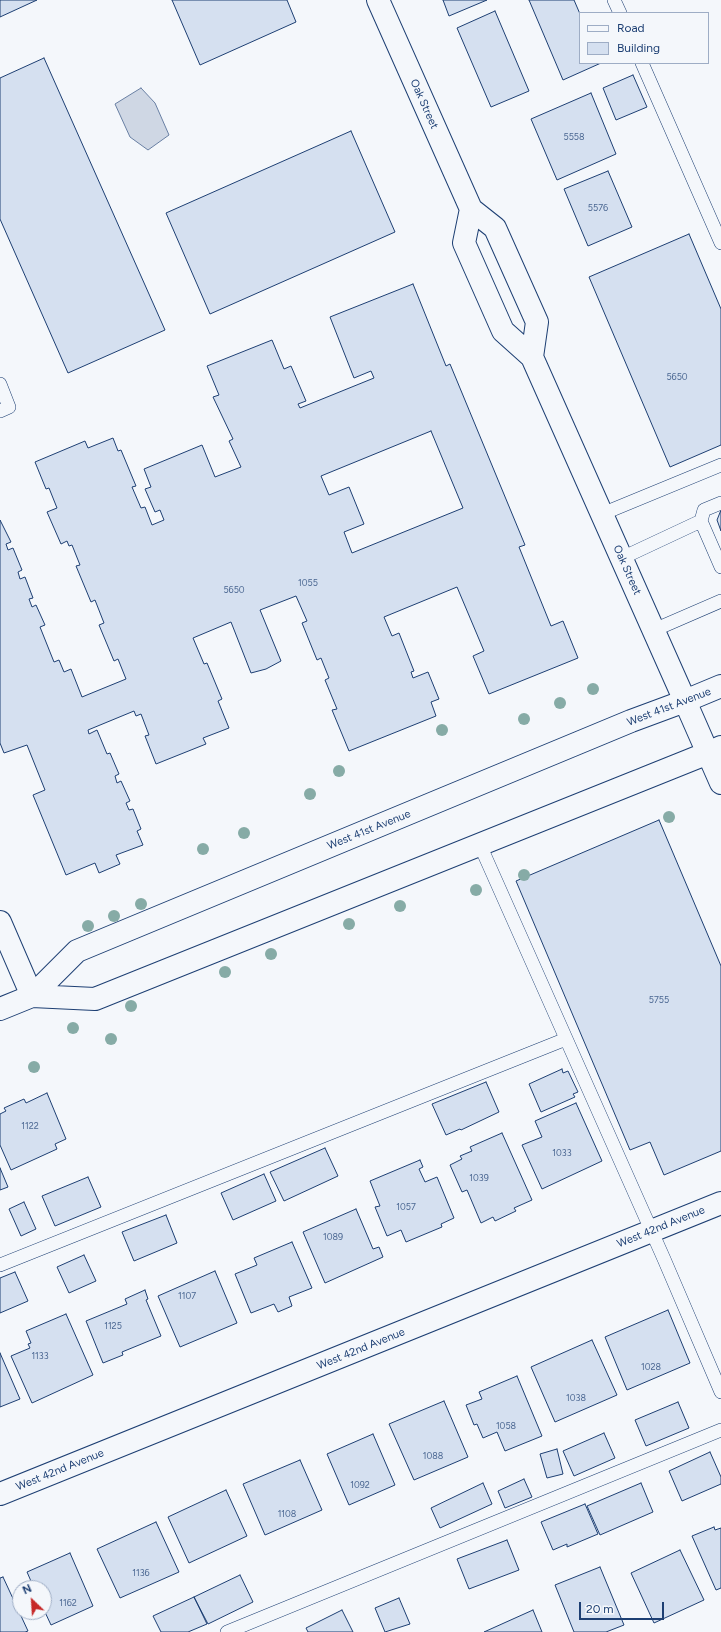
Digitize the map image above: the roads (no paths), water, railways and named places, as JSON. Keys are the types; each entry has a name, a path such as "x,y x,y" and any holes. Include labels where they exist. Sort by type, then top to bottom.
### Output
{"main road":[{"name":"Oak Street","path":"378,0 471,209 495,228 536,322 532,357"},
{"name":"Oak Street","path":"471,209 464,243 503,331 532,357 685,701 714,750 721,783"},
{"name":"West 41st Avenue","path":"0,1009 32,996 76,951 624,724 721,686"},
{"name":"West 41st Avenue","path":"32,996 95,999 714,750"},
{"path":"0,922 32,996"},
{"name":"West 42nd Avenue","path":"0,1494 721,1203"}],"lane":[{"path":"614,0 620,12"},
{"path":"642,64 721,243"},
{"path":"0,384 10,407 0,411"},
{"path":"602,514 721,465"},
{"path":"622,558 701,521 704,510 721,503"},
{"path":"701,521 716,540 721,567"},
{"path":"654,630 721,602"},
{"path":"480,845 721,1392"},
{"path":"0,1265 566,1039"},
{"path":"227,1632 721,1430"}]}
